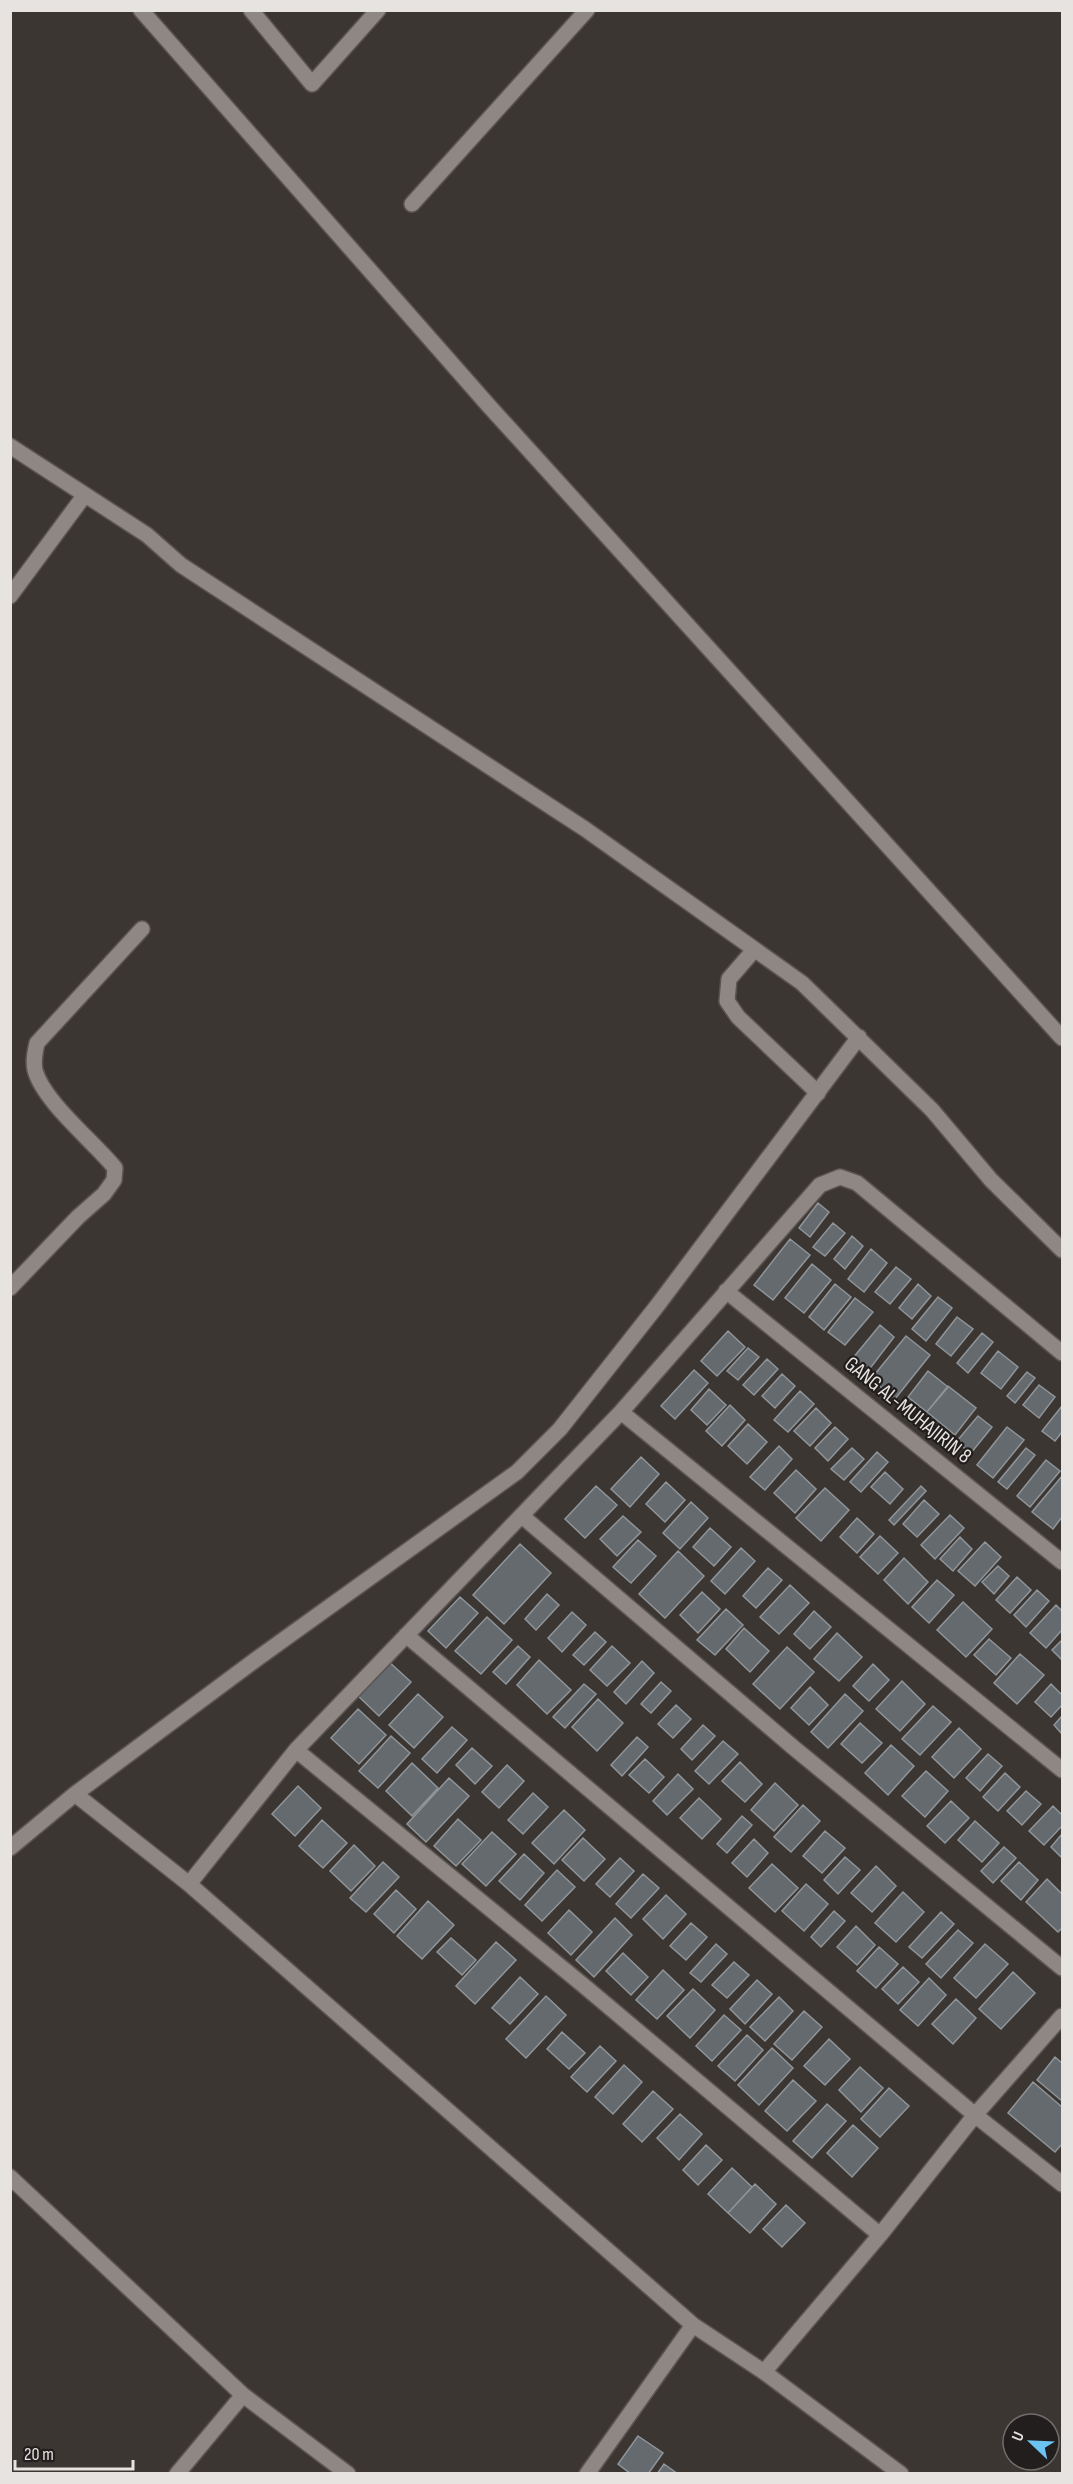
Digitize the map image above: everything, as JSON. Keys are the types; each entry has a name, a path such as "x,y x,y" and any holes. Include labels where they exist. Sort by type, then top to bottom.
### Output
{"street":[{"path":"141,10 481,397 1062,1038"},
{"path":"251,10 312,84 378,10"},
{"path":"412,204 586,10"},
{"path":"10,447 147,535 181,565 585,829 802,983 932,1110 991,1180 1062,1250"},
{"path":"10,596 84,495"},
{"path":"10,1288 78,1217 104,1194 114,1180 115,1168 49,1096 36,1073 33,1058 37,1043 142,928"},
{"path":"753,950 729,979 727,1001 738,1017 818,1093"},
{"path":"10,1848 75,1794 258,1658 517,1472 560,1429 657,1306 859,1037"},
{"path":"189,1884 296,1750 621,1412 820,1185 840,1177 856,1183 1062,1353"},
{"name":"GANG AL-MUHAJIRIN 8","path":"726,1291 1062,1562"},
{"path":"621,1412 1062,1770"},
{"path":"522,1516 794,1748 1062,1968"},
{"path":"406,1635 975,2115 1062,2184"},
{"path":"296,1750 583,1984 880,2235"},
{"path":"75,1794 189,1884 693,2325 764,2372 901,2474"},
{"path":"764,2372 880,2235 975,2115 1062,2016"},
{"path":"10,2177 243,2395 348,2474"},
{"path":"587,2474 693,2325"},
{"path":"177,2474 243,2395"}],"building":[{"path":"818,1203 829,1212 810,1237 799,1228"},
{"path":"833,1223 845,1233 825,1256 813,1247"},
{"path":"852,1236 863,1246 845,1269 834,1259"},
{"path":"790,1239 810,1255 773,1300 754,1285"},
{"path":"871,1249 887,1263 864,1292 848,1279"},
{"path":"812,1264 831,1280 804,1313 785,1298"},
{"path":"896,1267 911,1279 890,1304 875,1292"},
{"path":"835,1284 851,1297 824,1330 809,1317"},
{"path":"918,1284 931,1296 912,1319 899,1308"},
{"path":"938,1297 952,1308 926,1341 912,1329"},
{"path":"855,1298 873,1312 845,1345 828,1332"},
{"path":"957,1317 973,1329 951,1356 936,1344"},
{"path":"880,1325 894,1337 868,1371 853,1358"},
{"path":"728,1331 745,1347 717,1376 701,1361"},
{"path":"982,1333 993,1342 968,1373 957,1363"},
{"path":"906,1336 930,1355 895,1399 871,1379"},
{"path":"748,1348 759,1357 738,1380 727,1371"},
{"path":"998,1351 1018,1367 1001,1389 981,1373"},
{"path":"767,1359 778,1369 754,1395 743,1385"},
{"path":"694,1370 708,1383 675,1419 661,1406"},
{"path":"928,1371 948,1387 927,1412 908,1397"},
{"path":"1027,1372 1035,1378 1015,1403 1007,1396"},
{"path":"782,1374 795,1386 775,1408 762,1396"},
{"path":"1039,1385 1055,1397 1039,1418 1023,1405"},
{"path":"948,1386 976,1408 955,1435 927,1412"},
{"path":"709,1389 726,1405 707,1425 691,1410"},
{"path":"800,1391 814,1404 788,1432 774,1420"},
{"path":"730,1405 745,1420 722,1446 706,1431"},
{"path":"1062,1406 1062,1432 1055,1441 1042,1431"},
{"path":"816,1408 831,1423 810,1446 794,1431"},
{"path":"978,1416 992,1427 971,1453 956,1442"},
{"path":"748,1424 767,1442 747,1464 728,1446"},
{"path":"835,1427 848,1439 828,1461 815,1448"},
{"path":"1007,1427 1024,1440 993,1478 977,1465"},
{"path":"779,1446 792,1459 765,1490 750,1477"},
{"path":"852,1448 864,1459 844,1480 831,1469"},
{"path":"1026,1448 1035,1455 1007,1489 998,1482"},
{"path":"877,1452 888,1462 861,1492 850,1482"},
{"path":"641,1457 659,1474 630,1507 611,1489"},
{"path":"1046,1460 1060,1471 1030,1507 1017,1496"},
{"path":"796,1470 816,1489 795,1513 774,1493"},
{"path":"885,1472 903,1489 890,1504 871,1487"},
{"path":"1062,1476 1062,1517 1053,1529 1032,1512"},
{"path":"666,1482 685,1500 665,1522 646,1504"},
{"path":"596,1486 617,1505 585,1538 565,1519"},
{"path":"921,1486 926,1491 894,1525 889,1520"},
{"path":"825,1488 849,1510 821,1541 796,1518"},
{"path":"924,1500 939,1514 917,1537 903,1524"},
{"path":"691,1502 708,1518 680,1549 663,1533"},
{"path":"950,1515 964,1528 935,1559 921,1545"},
{"path":"623,1516 641,1532 617,1556 600,1539"},
{"path":"857,1518 874,1534 857,1553 840,1537"},
{"path":"710,1528 731,1547 714,1566 693,1547"},
{"path":"880,1536 898,1553 878,1574 860,1557"},
{"path":"960,1537 972,1549 953,1571 940,1559"},
{"path":"638,1540 656,1556 631,1583 613,1567"},
{"path":"985,1542 1001,1557 975,1586 958,1571"},
{"path":"520,1544 551,1573 504,1624 473,1595"},
{"path":"741,1548 755,1561 725,1594 711,1581"},
{"path":"678,1551 704,1576 665,1618 639,1594"},
{"path":"904,1558 928,1582 908,1604 884,1580"},
{"path":"998,1566 1009,1576 994,1594 982,1582"},
{"path":"768,1568 782,1580 756,1608 743,1596"},
{"path":"1017,1577 1031,1590 1010,1613 996,1600"},
{"path":"937,1580 954,1595 929,1623 912,1607"},
{"path":"790,1585 809,1603 779,1634 760,1617"},
{"path":"1037,1590 1049,1601 1026,1627 1014,1615"},
{"path":"702,1592 720,1609 698,1633 680,1615"},
{"path":"547,1594 559,1605 536,1630 525,1619"},
{"path":"460,1597 478,1613 446,1648 428,1631"},
{"path":"963,1602 992,1629 966,1657 937,1630"},
{"path":"1056,1605 1062,1611 1062,1630 1046,1648 1030,1633"},
{"path":"726,1609 743,1625 715,1655 697,1640"},
{"path":"814,1611 831,1627 810,1649 794,1634"},
{"path":"572,1612 586,1625 562,1652 548,1638"},
{"path":"487,1617 512,1640 481,1674 455,1651"},
{"path":"744,1628 769,1651 750,1672 726,1649"},
{"path":"595,1632 606,1642 584,1665 573,1655"},
{"path":"837,1633 862,1657 839,1681 814,1659"},
{"path":"989,1639 1011,1658 996,1675 974,1655"},
{"path":"1062,1640 1062,1660 1052,1650"},
{"path":"518,1646 530,1657 506,1684 493,1672"},
{"path":"612,1646 630,1663 607,1686 590,1670"},
{"path":"787,1647 814,1672 780,1709 753,1684"},
{"path":"1020,1654 1044,1675 1017,1704 994,1683"},
{"path":"387,1660 411,1682 379,1716 356,1694"},
{"path":"539,1660 571,1690 547,1714 517,1685"},
{"path":"642,1661 654,1673 626,1704 614,1692"},
{"path":"873,1664 889,1680 869,1701 853,1686"},
{"path":"902,1681 925,1704 900,1731 876,1709"},
{"path":"661,1682 671,1691 651,1713 641,1704"},
{"path":"584,1684 596,1694 565,1728 553,1717"},
{"path":"1051,1684 1062,1695 1062,1705 1051,1717 1035,1702"},
{"path":"810,1687 828,1705 809,1725 791,1708"},
{"path":"418,1694 443,1717 414,1748 389,1725"},
{"path":"845,1694 863,1711 828,1748 811,1732"},
{"path":"598,1699 623,1723 597,1751 572,1727"},
{"path":"676,1705 691,1719 673,1738 658,1724"},
{"path":"933,1706 951,1722 920,1755 902,1739"},
{"path":"358,1709 386,1735 359,1764 331,1738"},
{"path":"1062,1716 1062,1734 1054,1725"},
{"path":"860,1723 882,1743 862,1763 841,1744"},
{"path":"703,1725 715,1736 692,1760 681,1749"},
{"path":"452,1727 467,1740 437,1773 422,1759"},
{"path":"959,1728 981,1749 954,1778 932,1757"},
{"path":"391,1736 410,1753 378,1788 359,1771"},
{"path":"637,1737 648,1747 622,1776 611,1765"},
{"path":"723,1741 738,1754 709,1784 695,1771"},
{"path":"891,1745 914,1766 888,1795 865,1773"},
{"path":"472,1748 492,1766 475,1784 456,1765"},
{"path":"988,1754 1002,1766 980,1791 966,1778"},
{"path":"645,1759 664,1777 649,1793 629,1775"},
{"path":"740,1762 762,1784 745,1802 722,1781"},
{"path":"412,1763 438,1788 412,1816 386,1791"},
{"path":"507,1765 524,1781 499,1808 482,1792"},
{"path":"926,1771 948,1791 925,1817 902,1796"},
{"path":"1005,1773 1020,1787 998,1811 983,1797"},
{"path":"678,1774 693,1789 667,1815 653,1801"},
{"path":"449,1778 469,1796 426,1842 407,1824"},
{"path":"775,1783 798,1805 774,1831 751,1810"},
{"path":"298,1786 321,1808 295,1836 272,1814"},
{"path":"1026,1791 1041,1804 1022,1825 1007,1811"},
{"path":"533,1793 548,1807 523,1834 508,1820"},
{"path":"699,1798 721,1819 702,1839 680,1818"},
{"path":"951,1801 969,1818 945,1843 927,1826"},
{"path":"803,1805 820,1821 791,1852 774,1837"},
{"path":"1053,1806 1062,1815 1062,1826 1044,1845 1029,1831"},
{"path":"564,1810 585,1830 554,1864 532,1843"},
{"path":"742,1816 752,1825 727,1853 717,1844"},
{"path":"458,1819 481,1840 456,1866 434,1846"},
{"path":"322,1820 347,1843 323,1868 299,1846"},
{"path":"975,1821 999,1843 982,1862 958,1840"},
{"path":"825,1831 845,1848 822,1873 803,1856"},
{"path":"492,1832 516,1854 486,1886 462,1864"},
{"path":"1062,1834 1062,1858 1051,1847"},
{"path":"583,1838 605,1859 584,1881 562,1860"},
{"path":"754,1839 768,1853 747,1877 732,1863"},
{"path":"354,1845 375,1866 351,1891 330,1871"},
{"path":"1004,1847 1016,1858 993,1883 981,1871"},
{"path":"524,1854 544,1873 520,1900 499,1881"},
{"path":"845,1857 860,1870 838,1894 824,1880"},
{"path":"620,1858 634,1871 610,1897 596,1884"},
{"path":"383,1862 399,1877 366,1912 350,1898"},
{"path":"1019,1862 1038,1880 1021,1900 1001,1881"},
{"path":"772,1864 798,1888 775,1912 749,1888"},
{"path":"876,1866 896,1886 872,1912 851,1893"},
{"path":"557,1870 575,1887 542,1921 525,1905"},
{"path":"643,1874 659,1888 631,1918 616,1904"},
{"path":"1047,1879 1062,1894 1062,1928 1058,1932 1026,1902"},
{"path":"806,1884 828,1904 804,1931 782,1911"},
{"path":"396,1890 416,1909 394,1933 374,1914"},
{"path":"903,1892 924,1912 896,1942 875,1923"},
{"path":"666,1895 686,1914 663,1939 643,1919"},
{"path":"428,1901 454,1925 422,1959 397,1936"},
{"path":"569,1910 592,1932 571,1955 548,1933"},
{"path":"834,1911 845,1921 821,1947 811,1937"},
{"path":"941,1912 954,1924 922,1958 909,1947"},
{"path":"615,1918 632,1935 594,1977 576,1960"},
{"path":"691,1923 707,1937 686,1960 670,1946"},
{"path":"856,1926 875,1945 857,1965 837,1947"},
{"path":"958,1930 973,1943 941,1978 926,1964"},
{"path":"451,1938 476,1960 462,1975 437,1952"},
{"path":"496,1942 516,1960 475,2004 456,1986"},
{"path":"716,1944 727,1954 701,1982 690,1973"},
{"path":"985,1944 1008,1964 976,1998 954,1978"},
{"path":"879,1947 898,1964 876,1988 857,1971"},
{"path":"623,1953 648,1977 631,1995 606,1971"},
{"path":"734,1962 749,1975 727,1998 712,1985"},
{"path":"903,1967 919,1982 898,2004 882,1989"},
{"path":"663,1970 684,1990 657,2019 636,2000"},
{"path":"1013,1972 1035,1993 1001,2029 979,2009"},
{"path":"520,1977 538,1994 510,2024 492,2008"},
{"path":"929,1978 946,1995 918,2026 900,2010"},
{"path":"757,1980 772,1994 745,2024 730,2009"},
{"path":"693,1989 715,2010 690,2038 667,2016"},
{"path":"546,1996 566,2015 526,2058 506,2039"},
{"path":"779,1997 793,2011 765,2041 750,2027"},
{"path":"956,1999 976,2018 953,2044 932,2024"},
{"path":"804,2011 822,2027 792,2060 774,2044"},
{"path":"724,2015 741,2030 712,2061 696,2046"},
{"path":"562,2032 585,2053 569,2069 547,2049"},
{"path":"747,2035 763,2050 735,2081 718,2066"},
{"path":"829,2039 850,2059 825,2085 804,2066"},
{"path":"600,2046 616,2061 587,2092 571,2077"},
{"path":"772,2048 793,2068 759,2105 738,2085"},
{"path":"1055,2057 1062,2063 1062,2101 1037,2080"},
{"path":"624,2065 642,2082 613,2114 595,2097"},
{"path":"860,2067 883,2088 861,2112 839,2090"},
{"path":"793,2080 816,2101 787,2131 765,2111"},
{"path":"1033,2082 1062,2107 1062,2144 1055,2152 1008,2113"},
{"path":"889,2088 909,2106 880,2137 861,2119"},
{"path":"653,2091 673,2109 642,2142 623,2124"},
{"path":"827,2104 846,2121 812,2158 793,2141"},
{"path":"680,2114 702,2134 679,2160 657,2138"},
{"path":"853,2125 878,2148 852,2177 827,2153"},
{"path":"706,2145 722,2160 698,2185 683,2170"},
{"path":"732,2168 752,2187 728,2213 708,2194"},
{"path":"755,2184 776,2204 750,2233 728,2213"},
{"path":"786,2205 805,2223 782,2247 763,2229"},
{"path":"638,2436 663,2453 648,2474 631,2474 618,2464"},
{"path":"664,2464 678,2474 657,2474"}]}
